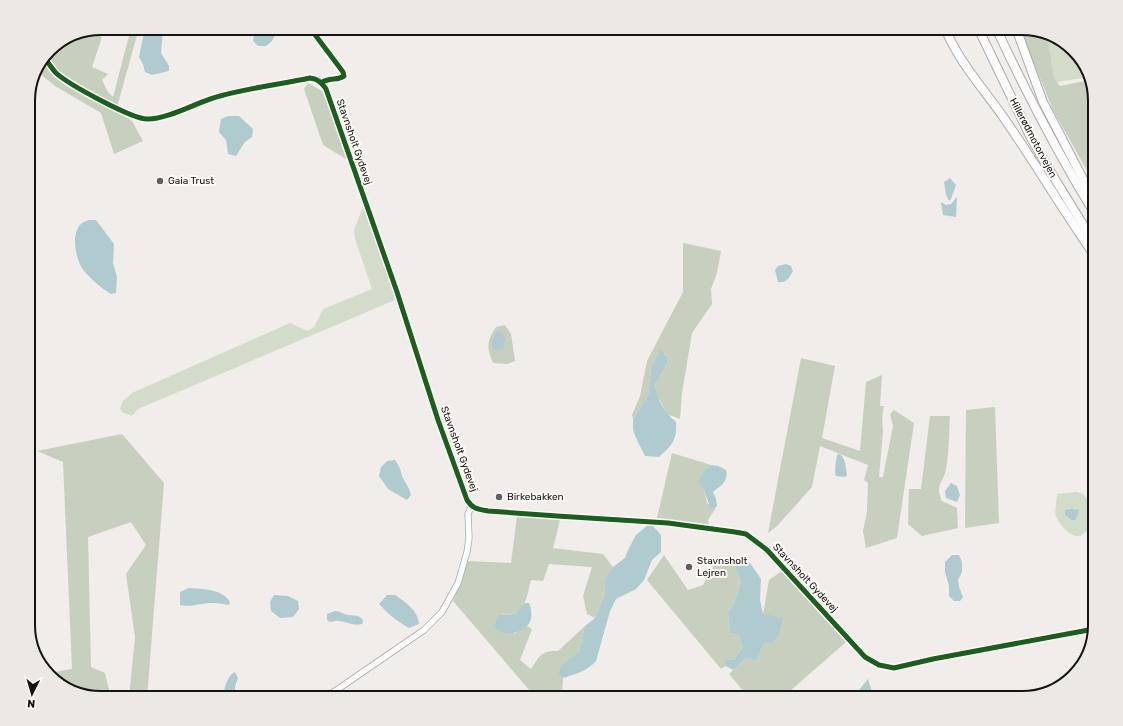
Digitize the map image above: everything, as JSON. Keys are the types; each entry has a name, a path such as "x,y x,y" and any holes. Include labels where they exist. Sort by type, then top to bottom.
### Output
{"highway":[{"path":"948,35 964,65 1001,114 1088,245"},
{"name":"Hillerødmotorvejen","path":"981,35 1031,138 1088,233"},
{"name":"Hillerødmotorvejen","path":"999,35 1022,83 1070,173 1088,203"},
{"path":"1019,35 1043,102 1088,189"}],"street":[{"name":"Stavnsholt Gydevej","path":"48,63 57,73 69,82 126,113 138,118 147,119 163,117 198,102 221,95 310,78 317,79 322,83 326,89 394,284 438,420 467,500 471,506 483,510 668,523 746,534 767,550 865,657 879,665 894,668 1087,630"},
{"name":"Stavnsholt Gydevej","path":"335,691 424,630 442,612 458,583 467,552 469,538 468,514 471,506"}],"green space":[{"path":"98,35 102,37 92,67 108,74 102,80 108,92 113,97 129,35 137,35 117,107 62,75 49,61 57,51 80,38"},
{"path":"1023,35 1035,36 1048,41 1054,78 1060,86 1085,81 1088,101 1088,172 1053,110"},
{"path":"1048,41 1059,46 1072,57 1083,78 1057,82 1054,78"},
{"path":"47,65 58,79 79,93 116,111 132,121 143,141 114,154 101,113 55,86 41,75"},
{"path":"308,83 322,91 326,99 346,159 323,145 304,89"},
{"path":"364,204 390,279 395,300 138,409 132,416 122,412 120,408 123,401 132,393 290,323 308,331 314,327 323,309 372,289 355,239 354,230"},
{"path":"683,243 721,251 717,273 711,289 712,304 692,333 682,393 680,419 667,414 657,395 655,384 667,364 668,357 664,353 651,369 648,396 633,419 632,415 640,396 647,361 683,292"},
{"path":"505,325 511,334 515,361 507,364 493,363 488,348 489,340 496,327"},
{"path":"801,358 835,366 822,438 860,451 866,382 882,375 880,406 884,406 879,477 883,477 893,426 890,414 894,410 914,423 897,538 866,548 863,531 867,512 868,483 864,480 868,465 820,446 812,487 777,526 768,533"},
{"path":"995,407 999,523 965,528 966,410"},
{"path":"930,416 950,416 947,463 939,491 942,501 957,508 958,528 922,536 908,524 909,489 921,489"},
{"path":"122,434 164,483 148,691 130,691 135,637 126,574 146,545 131,522 88,537 91,667 105,673 109,691 84,689 75,686 54,672 72,669 63,462 37,451"},
{"path":"672,453 711,465 705,469 700,485 704,490 707,503 714,508 717,506 708,520 709,525 657,518"},
{"path":"1076,492 1083,494 1087,499 1088,529 1083,534 1075,536 1063,527 1056,516 1055,511 1057,494"},
{"path":"517,516 560,520 553,548 603,554 613,567 605,578 605,594 595,618 587,614 583,596 592,567 549,564 543,581 531,580 526,600 520,610 517,613 511,614 502,613 514,634 527,626 532,629 520,660 531,669 541,655 552,651 558,651 585,626 579,652 560,676 563,678 562,691 530,691 453,601 468,561 511,563"},
{"path":"664,555 688,590 703,585 714,565 735,566 741,582 733,606 728,612 730,633 738,633 743,647 734,660 726,659 726,666 721,669 647,580"},
{"path":"782,571 846,642 790,691 743,691 729,674 746,658 757,661 765,641 772,643 763,614 769,580"}],"water":[{"path":"144,35 162,35 161,53 169,66 169,71 152,75 145,72 139,57"},
{"path":"275,35 272,41 266,46 258,46 253,41 254,36"},
{"path":"228,116 239,116 253,129 252,137 245,142 236,156 228,154 226,140 219,132 221,119"},
{"path":"950,178 956,185 949,201 946,195 944,182"},
{"path":"957,197 956,217 943,215 941,202 946,205 951,204"},
{"path":"89,220 96,220 114,244 113,263 117,277 116,293 111,294 97,284 81,267 75,248 76,234 81,224"},
{"path":"786,264 791,266 793,271 786,281 778,282 775,270 778,266"},
{"path":"497,331 501,332 505,337 504,348 500,350 493,349 492,341"},
{"path":"660,350 668,357 667,364 655,384 656,390 662,405 676,422 676,434 673,442 659,457 645,456 633,430 633,419 648,396 651,369"},
{"path":"839,454 845,462 847,476 844,477 836,476 835,474 837,455"},
{"path":"395,460 411,495 407,500 388,489 379,476 381,467 387,461"},
{"path":"711,465 718,466 726,470 727,474 725,481 713,492 717,506 714,508 710,507 699,480 705,469"},
{"path":"951,483 957,486 960,495 957,502 946,498 945,491"},
{"path":"1065,510 1079,510 1075,520 1072,520 1065,515"},
{"path":"648,525 652,525 661,535 661,552 652,560 644,580 636,589 616,599 610,611 596,661 585,670 563,678 559,673 561,666 579,652 585,626 595,618 605,594 605,578 613,567 625,558 636,535"},
{"path":"952,555 959,555 962,562 962,572 958,580 963,597 960,601 954,601 949,596 945,562"},
{"path":"750,563 761,579 760,600 763,614 783,618 779,634 772,643 765,642 757,661 746,658 733,670 726,666 726,659 734,660 743,647 738,633 730,633 728,612 733,606 741,582 735,566"},
{"path":"189,588 212,590 222,594 230,602 229,605 206,603 188,606 180,605 180,592"},
{"path":"274,595 288,596 298,601 299,609 293,617 280,618 271,611 270,602"},
{"path":"387,595 395,595 407,604 414,611 419,624 409,628 386,611 379,604"},
{"path":"525,603 529,603 531,609 531,619 525,628 511,633 496,630 495,625 497,617 515,613"},
{"path":"335,611 359,617 363,620 362,624 338,621 330,622 327,620 327,614"},
{"path":"235,672 238,678 235,691 224,691 229,677"},
{"path":"868,679 872,691 859,690"}],"cycle path":[{"path":"315,35 343,72 344,76 321,83"},
{"path":"48,63 56,73 86,93 129,114 148,119 165,116 212,98 231,93 310,78 321,83 326,89 397,292 438,420 467,500 473,507 488,511 668,523 746,534 767,550 865,657 879,665 894,668 933,659 1087,630"}],"place":[{"name":"Gaia Trust","path":"160,181"},
{"name":"Birkebakken","path":"499,497"},
{"name":"Stavnsholt Lejren","path":"689,567"}]}
